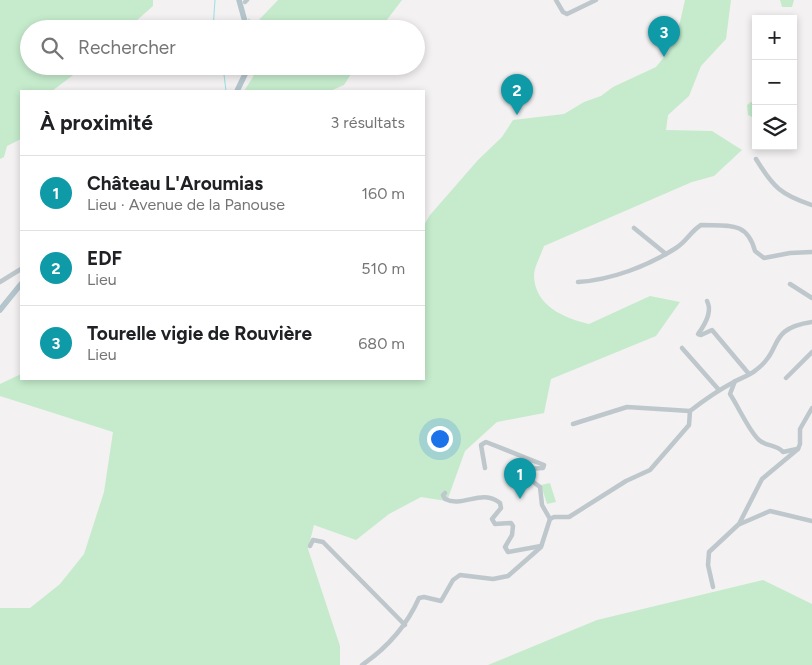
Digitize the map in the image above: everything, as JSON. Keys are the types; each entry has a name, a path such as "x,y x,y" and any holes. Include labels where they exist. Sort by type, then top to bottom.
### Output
{"main road":[{"path":"242,1 245,20"},
{"path":"237,90 245,75"},
{"path":"0,310 20,285"}],"street":[{"path":"556,0 563,12 570,14 596,0"},
{"path":"756,159 780,191 791,199 812,205"},
{"path":"578,282 617,276 666,254 682,244 701,225 722,225 746,232 753,240 756,251 764,258 790,253 812,252"},
{"path":"634,228 666,254"},
{"path":"0,282 20,270"},
{"path":"790,284 812,298"},
{"path":"707,301 709,306 706,324 698,334 701,335 712,330 749,374"},
{"path":"573,424 627,407 690,411 719,390 764,364 785,330 796,325 812,322"},
{"path":"682,348 719,390"},
{"path":"786,378 812,352"},
{"path":"735,381 730,394 757,438 767,445 777,446 783,452 798,448"},
{"path":"712,587 708,565 709,552 739,524 762,479 798,448 800,444 800,429 812,408"},
{"path":"362,665 386,646 405,625 422,597 441,602 453,580 460,575 493,579 508,576 541,546 550,520 554,517 569,518 626,481 650,470 689,424 690,411"},
{"path":"485,468 482,445 486,442 544,465 543,468 527,469 524,475 540,487 542,504 550,520"},
{"path":"445,493 444,499 451,502 476,497 493,498 500,503 501,508 492,519 495,524 511,523 513,526 512,535 505,547 508,552 541,546"},
{"path":"739,524 770,511 812,521"},
{"path":"310,546 313,540 322,542 405,625"}],"green space":[{"path":"0,0 153,0 153,6 137,20 20,20 20,75 73,75 53,90 20,90 20,140 7,146 4,157 0,159"},
{"path":"278,0 402,0 387,20 259,20"},
{"path":"685,0 731,0 726,39 701,66 689,96 668,115 666,130 712,131 742,150 714,176 692,182 544,246 536,265 534,276 536,286 545,303 561,314 589,324 650,296 680,302 656,336 551,379 544,413 497,422 465,451 447,501 421,497 389,514 356,540 314,525 308,549 340,646 340,665 0,665 0,608 30,608 60,584 84,554 104,492 113,432 0,396 0,384 20,374 20,380 425,380 425,223 430,215 478,160 502,137 513,120 564,114 584,102 601,96 613,87 656,67 669,51 680,22"},
{"path":"780,0 794,0 792,7 782,7"},
{"path":"253,75 350,75 344,85 332,90 245,90"},
{"path":"752,102 752,117 748,115 747,105"},
{"path":"550,483 556,502 547,504 541,485"},
{"path":"763,580 812,604 812,665 488,665 597,620"}],"waterway":[{"path":"214,20 215,0"},
{"path":"224,75 226,90"}],"place":[{"name":"Tourelle vigie de Rouvière","path":"664,57"},
{"name":"EDF","path":"517,115"},
{"name":"Château L'Aroumias","path":"520,499"}]}
